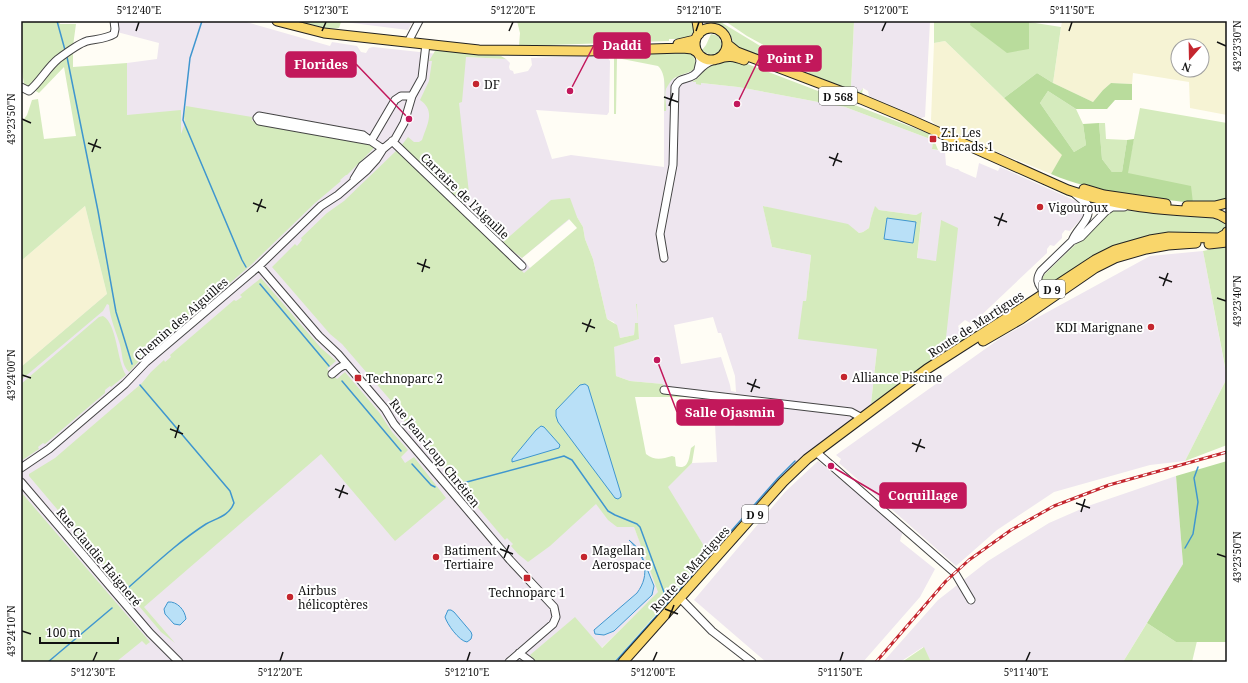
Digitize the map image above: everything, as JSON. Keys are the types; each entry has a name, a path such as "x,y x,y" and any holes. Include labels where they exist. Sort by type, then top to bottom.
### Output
{"main road":[{"path":"277,21 324,32 479,50 587,51 683,48 692,49 706,60 715,60 726,51 727,44 724,35 705,21"},
{"path":"697,21 697,37 694,45 698,54"},
{"path":"563,50 612,46 680,44 697,37 705,29 715,29"},
{"name":"D 568","path":"727,44 737,52 861,99 1068,190 1102,200 1140,208 1214,213 1227,219"},
{"name":"D 568","path":"715,60 726,56 738,57 927,128"},
{"name":"D 568","path":"998,159 1050,179 1104,194 1163,204 1215,206 1227,203"},
{"name":"Route de Martigues","path":"896,394 927,369 1045,294 1095,260 1115,250 1150,240 1169,237 1219,238 1227,232"},
{"name":"Route de Martigues","path":"622,662 783,482 816,452 896,394 949,360 1021,320 1095,268 1115,258 1168,244 1214,244 1227,242"}],"street":[{"path":"22,88 29,91 58,59 77,47 86,42 109,37 114,34 114,21"},
{"path":"408,42 420,21"},
{"path":"371,141 259,121 257,118 260,116 363,135 383,149 392,142 404,123 412,96 422,78 426,44"},
{"path":"698,54 700,61 698,70"},
{"path":"664,258 660,234 673,165 674,90 679,81 691,77 706,63 715,60"},
{"path":"371,141 395,100 401,96 412,96"},
{"name":"Carraire de l'Aiguille","path":"392,142 522,266"},
{"name":"Chemin des Aiguilles","path":"21,468 49,449 125,384 146,362 259,266 321,206 373,165 383,149"},
{"path":"1068,190 1084,201 1089,210 1088,217 1072,241"},
{"path":"1040,306 1045,294 1038,282 1039,275 1072,241 1081,236 1112,207 1140,208"},
{"name":"Rue Jean-Loup Chrétien","path":"259,266 319,336 385,408 394,424 510,560 554,607 556,614 554,622 509,662"},
{"path":"332,374 346,364"},
{"path":"664,390 851,412 856,413 862,418"},
{"path":"816,452 955,573 971,600"},
{"name":"Rue Claudie Haigneré","path":"21,482 150,633 179,662"},
{"path":"680,598 712,631 752,662"},
{"path":"519,653 525,662"},
{"path":"519,653 531,662"}],"shaded area":[{"path":"115,21 243,21 330,46 332,42 357,46 361,52 366,53 369,48 373,47 466,57 506,59 510,63 510,70 513,71 514,74 528,71 532,65 531,58 604,55 610,61 609,112 607,115 536,110 552,159 571,155 664,167 664,77 697,82 701,85 701,83 738,87 845,107 933,140 932,149 945,152 946,165 976,178 979,163 998,171 1000,167 1076,201 1081,205 1084,213 1083,217 1070,231 1065,230 1062,234 1062,238 1054,246 1050,245 1047,249 1047,253 972,324 965,320 958,326 962,334 945,348 941,220 937,261 917,259 922,213 916,215 879,210 875,207 869,228 859,233 855,230 763,206 772,247 811,255 806,301 803,301 877,349 871,404 801,458 709,554 667,487 692,463 717,462 715,425 735,426 735,415 743,415 744,403 662,393 662,384 630,381 616,376 613,347 639,339 637,304 638,323 635,323 634,335 620,338 614,322 607,319 593,259 585,239 583,227 577,217 570,219 522,258 530,268 566,459 617,527 634,527 659,592 587,662 21,662 21,367 116,286 127,115 127,63 157,59 159,43 117,32","holes":["713,317 718,333 721,333 735,376 736,392 731,391 721,357 681,364 674,325"]},
{"path":"336,21 413,21 408,30"},
{"path":"854,21 930,21 925,117 921,118 869,96 868,91 863,88 860,92 851,88"},
{"path":"1062,21 1227,21 1227,115 1190,108 1189,82 1133,73 1132,84 1111,83 1093,102 1053,83"},
{"path":"945,41 1063,155 1051,174 937,127 931,120 934,43"},
{"path":"85,206 107,294 21,367 21,261"},
{"path":"1203,251 1227,378 1185,461 1150,465 1054,492 997,530 956,566 839,463 841,459 836,455 1002,337 1150,256"},
{"path":"818,461 903,531 900,541 935,569 920,597 863,662 766,662 694,600 785,492"},
{"path":"1176,476 1183,564 1123,662 931,662 923,647 900,662 883,662 938,600 988,561 1049,523 1088,506"}],"green space":[{"path":"21,21 59,21 60,24 76,24 73,46 73,67 127,63 127,115 181,110 181,134 185,123 184,116 186,106 252,117 252,121 371,143 375,147 251,265 141,359 129,372 123,363 120,345 109,305 107,304 103,311 21,380 21,367 107,294 85,206 21,261 21,123 27,115 32,100 38,99 44,139 76,136 64,67 39,93 24,84 21,65"},
{"path":"298,21 341,22 339,28 323,28"},
{"path":"517,21 693,21 694,27 691,35 688,37 669,39 669,41 519,46 520,33"},
{"path":"710,21 719,21 803,72 739,49 735,45 731,35 723,27"},
{"path":"725,21 854,21 851,87 860,92 863,88 862,93 859,94 810,75 807,70 800,65 747,36"},
{"path":"934,21 971,21 971,25 1029,49 1029,22 1061,27 1053,83 1037,73 1004,98 945,41 934,43"},
{"path":"971,21 1029,21 1029,49 1007,53 970,25"},
{"path":"711,34 718,36 722,44 717,53 711,55 702,50"},
{"path":"438,49 501,56 506,59 466,57 462,102 459,103 469,193 463,202 459,203 401,146 408,137 414,142 419,142 422,140 428,123 429,113 425,104 420,100 429,81 432,61 429,61"},
{"path":"684,50 691,53 696,65 691,71 677,76 669,84 665,91 666,111 664,111 665,93 663,75 658,66 617,58 616,114 614,114 614,57 616,54"},
{"path":"724,60 737,60 930,134 934,140 938,150 932,149 933,140 845,107 738,87 701,83 701,85 696,84 696,82 692,82 699,77 704,68 718,64"},
{"path":"1037,73 1053,83 1093,102 1111,83 1132,84 1132,100 1115,100 1107,109 1076,109 1048,91 1040,103 1074,152 1086,145 1083,124 1099,123 1102,159 1112,172 1122,172 1127,140 1134,139 1128,173 1191,186 1193,203 1103,190 1085,186 1051,174 1062,155 1004,98"},
{"path":"1048,91 1076,109 1083,124 1086,145 1074,152 1040,103"},
{"path":"1140,108 1227,123 1227,199 1217,203 1193,203 1127,173"},
{"path":"1099,123 1105,123 1106,139 1127,140 1122,172 1112,172 1102,159"},
{"path":"397,150 524,273 577,228 569,219 522,258 502,243 551,200 570,198 577,217 583,227 585,239 593,259 607,319 617,325 620,338 634,335 635,323 638,323 637,304 639,339 614,347 616,376 630,381 663,384 662,393 686,396 635,397 646,454 662,459 672,456 675,457 676,466 684,467 688,462 691,448 695,445 692,463 668,487 709,554 614,662 536,662 530,655 575,617 602,648 658,592 634,527 617,527 608,520 596,504 550,546 528,562 511,546 513,544 507,538 505,540 426,446 427,445 422,439 420,440 405,422 392,402 272,267 295,244 297,246 302,240 301,238 327,213 344,201"},
{"path":"763,206 848,224 859,233 869,228 875,206 879,210 916,215 922,212 917,258 936,261 941,220 958,228 945,347 962,334 967,340 922,368 871,404 877,349 798,339 803,301 806,301 811,255 772,247"},
{"path":"1116,210 1214,217 1223,220 1226,227 1221,234 1189,234 1046,288 1041,281 1044,275 1108,213"},
{"path":"1227,246 1227,377 1203,251"},
{"path":"261,278 321,348 336,361 327,369 337,379 345,372 379,412 392,432 408,450 401,457 405,463 414,457 446,498 395,541 321,454 144,607 175,643 161,632 29,476 29,474 55,458 142,383 164,360 165,362 171,357 170,355 234,300 236,301 242,297 240,295"},
{"path":"103,316 108,320 111,326 126,375 105,390 105,393 45,444 43,443 38,447 39,449 21,461 21,384 99,317"},
{"path":"1227,378 1227,445 1185,461"},
{"path":"1227,461 1227,642 1176,642 1147,623 1183,564 1176,476"},
{"path":"21,492 150,642 146,645 142,641 116,662 21,662"},
{"path":"1147,623 1176,642 1197,641 1192,662 1123,662"},
{"path":"924,647 931,662 902,662"}],"water":[{"path":"887,218 916,222 913,243 884,239"},
{"path":"585,384 588,386 621,494 621,497 618,499 615,498 558,422 556,416 556,410 580,385"},
{"path":"541,426 544,427 560,445 559,448 512,462 512,459"},
{"path":"629,540 639,549 654,586 652,595 614,631 604,635 595,634 594,630 637,593 644,579 645,572 642,559 635,546"},
{"path":"168,602 174,603 184,612 186,619 180,625 174,624 165,614 164,609"},
{"path":"448,610 454,612 471,632 471,639 467,642 460,639 448,624 445,617"}],"waterway":[{"path":"57,21 65,50"},
{"path":"202,21 190,58 183,120 246,267"},
{"path":"67,57 98,211 116,312 132,364"},
{"path":"260,284 329,366"},
{"path":"342,381 401,451"},
{"path":"129,587 186,538 206,524 226,514 234,503 230,491 140,385"},
{"path":"463,483 564,456 572,460 608,511 637,524 640,527 668,603 615,662"},
{"path":"695,572 778,478 795,461"},
{"path":"412,464 431,485 435,487"},
{"path":"1185,548 1193,534 1198,502 1194,478 1198,467"},
{"path":"668,603 692,576"},
{"path":"48,662 112,608"}],"railway":[{"path":"876,662 946,581 969,560 1011,530 1054,506 1109,485 1227,452"}],"place":[{"name":"DF","path":"476,84"},
{"name":"Daddi","path":"570,91"},
{"name":"Point P","path":"737,104"},
{"name":"Florides","path":"409,119"},
{"name":"Z.I. Les Bricads 1","path":"933,139"},
{"name":"Vigouroux","path":"1040,207"},
{"name":"KDI Marignane","path":"1151,327"},
{"name":"Salle Ojasmin","path":"657,360"},
{"name":"Alliance Piscine","path":"844,377"},
{"name":"Technoparc 2","path":"358,378"},
{"name":"Coquillage","path":"831,466"},
{"name":"Batiment Tertiaire","path":"436,557"},
{"name":"Magellan Aerospace","path":"584,557"},
{"name":"Technoparc 1","path":"527,578"},
{"name":"Airbus hélicoptères","path":"290,597"}]}
